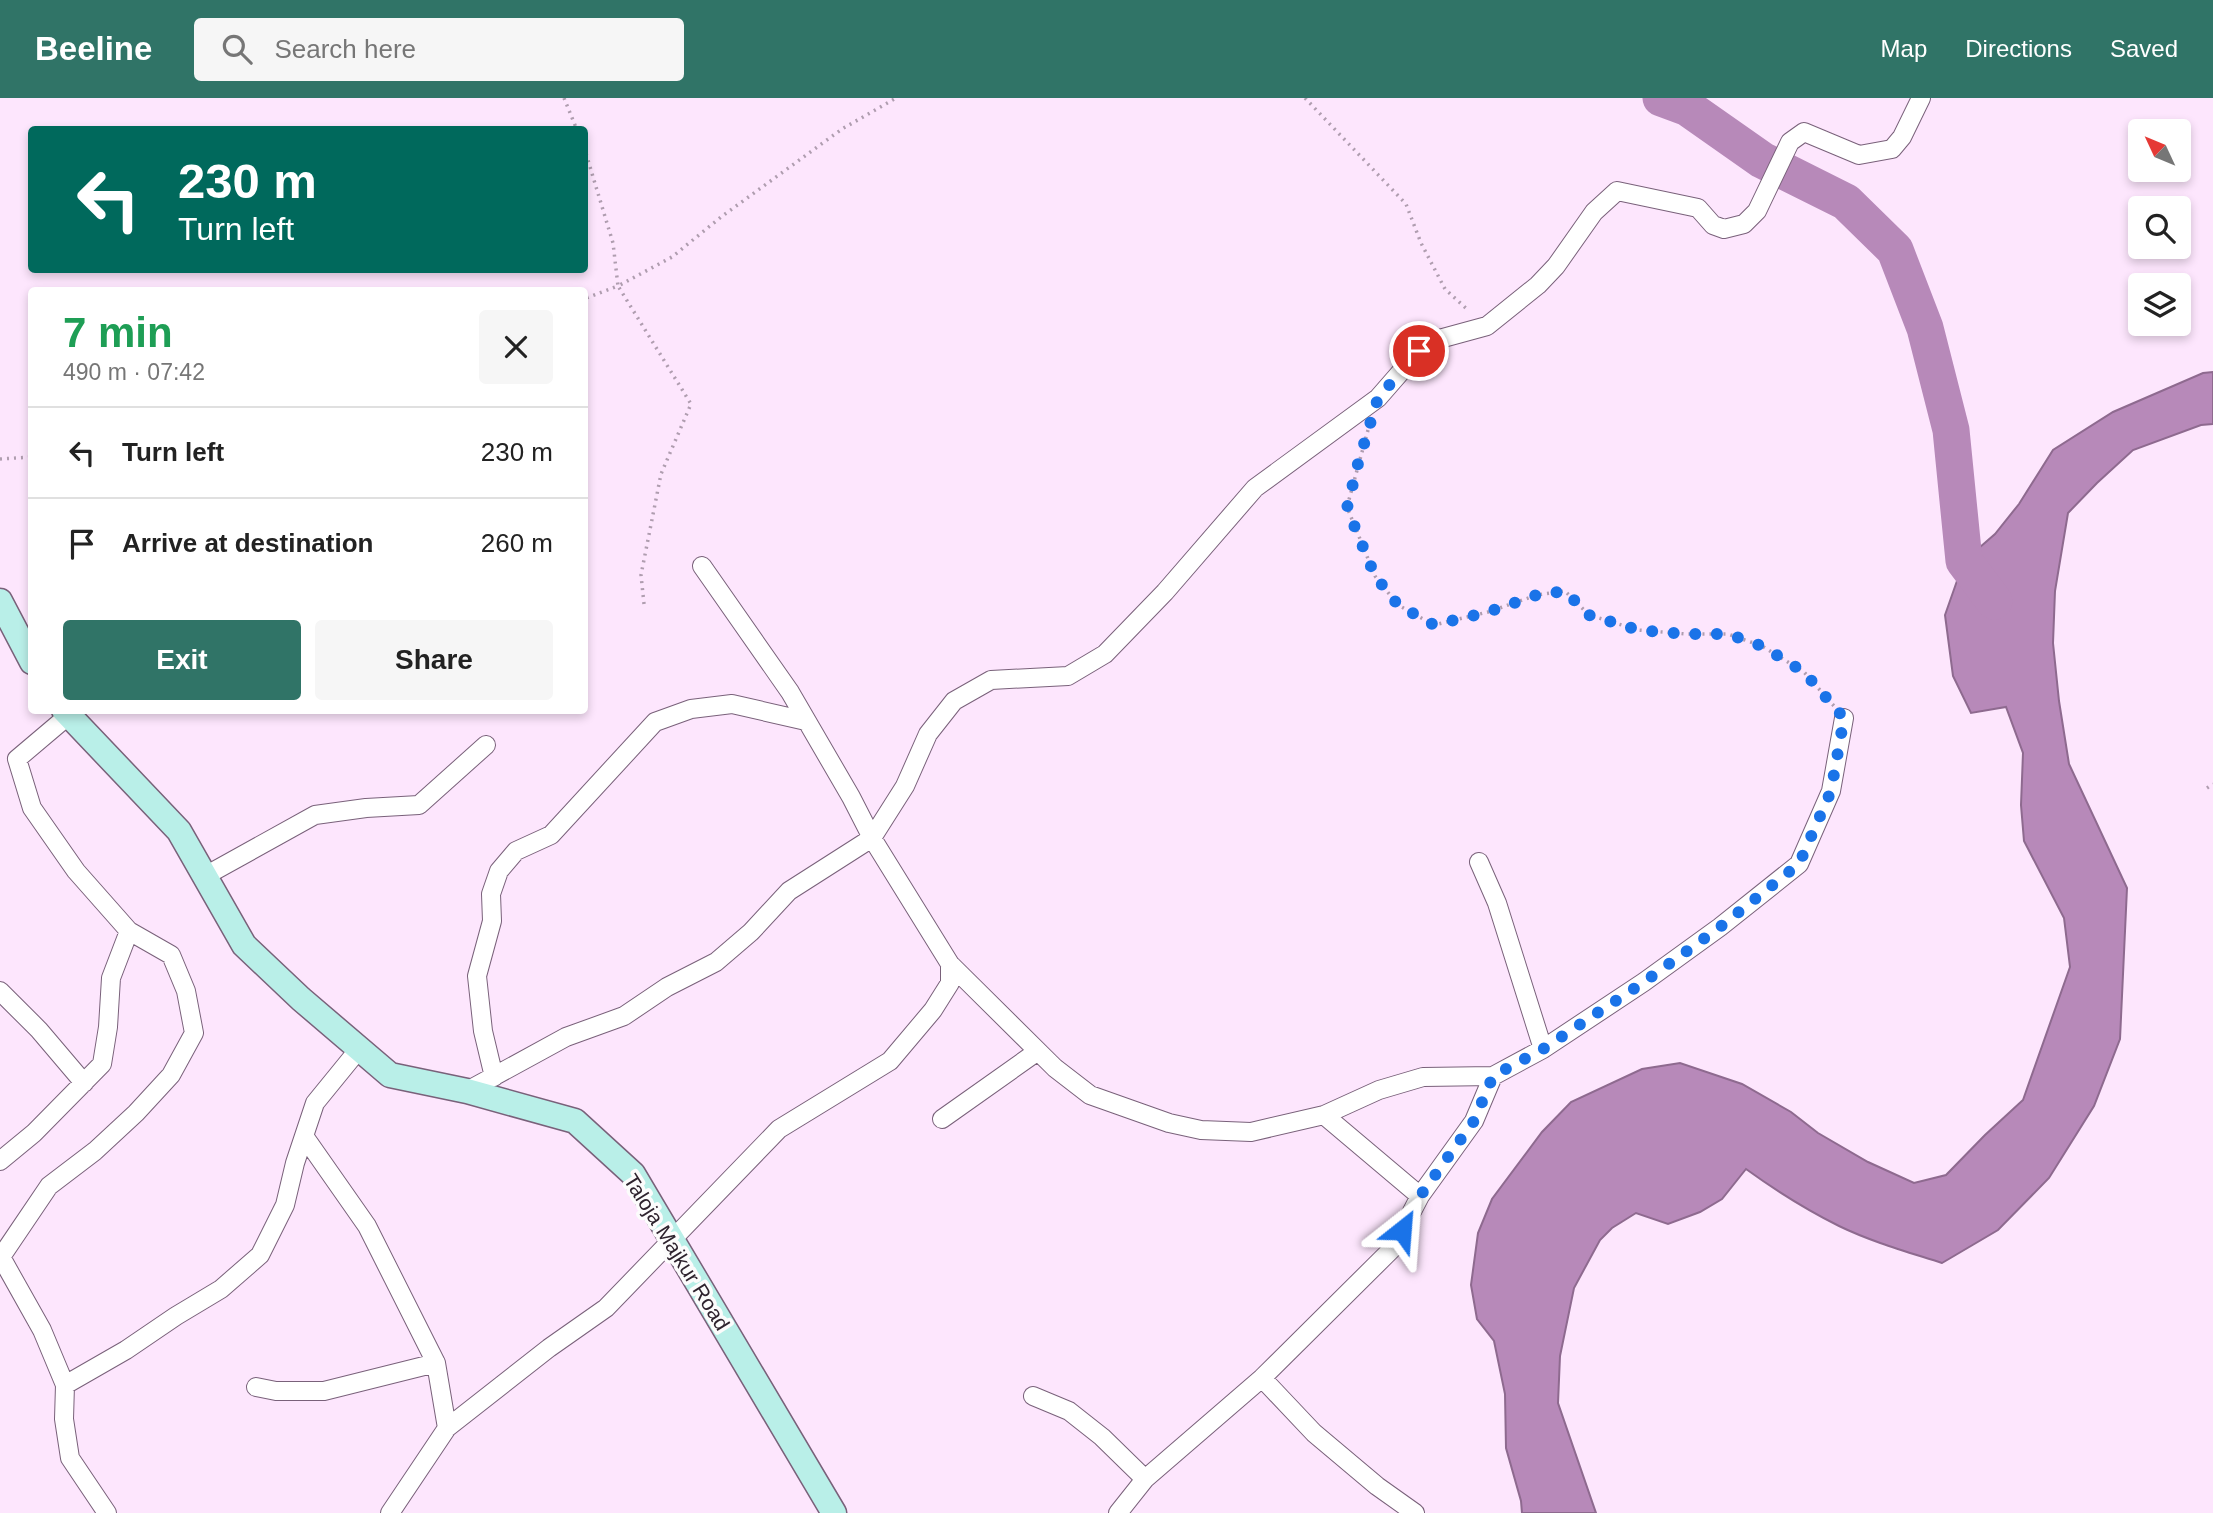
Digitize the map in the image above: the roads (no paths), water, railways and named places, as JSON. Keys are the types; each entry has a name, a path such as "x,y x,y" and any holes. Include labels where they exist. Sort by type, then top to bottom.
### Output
{"street":[{"path":"467,1091 566,1038 624,1016 667,987 716,962 751,932 789,891 872,838 905,786 928,733 954,701 991,680 1068,676 1105,654 1165,592 1255,488 1378,398 1419,351 1443,338 1487,326 1538,285 1556,266 1594,212 1617,191 1698,208 1713,225 1724,229 1744,224 1757,211 1790,142 1804,132 1859,155 1892,149 1902,137 1921,98"},
{"path":"702,566 790,692 872,838 950,964 1055,1068 1090,1095 1190,1128 1251,1132 1324,1115 1379,1090 1423,1077 1493,1076 1543,1049 1644,982 1799,864 1831,791 1844,718"},
{"path":"0,601 28,654"},
{"path":"494,1077 483,1031 477,976 492,921 491,894 499,871 516,851 551,835 655,722 691,709 732,704 806,721"},
{"path":"66,714 17,759 32,808 76,871 129,931 171,955 186,990 194,1033 171,1075 95,1151 49,1186 1,1257 42,1330 65,1385 64,1419 70,1458 107,1513"},
{"name":"Taloja Majkur Road","path":"68,714 179,831 244,945 301,999 390,1075 467,1091 575,1121 633,1174 834,1513"},
{"path":"205,876 315,815 419,805 486,745"},
{"path":"1479,862 1497,903 1543,1049"},
{"path":"0,1161 34,1133 102,1064 108,1027 111,978 129,931"},
{"path":"390,1513 447,1428 549,1348 606,1308 779,1129 890,1061 933,1010 950,983 950,964"},
{"path":"0,991 39,1030 84,1083"},
{"path":"65,1385 126,1350 176,1315 221,1289 260,1255 285,1205 295,1163 315,1103 359,1049"},
{"path":"942,1119 1038,1051"},
{"path":"1118,1513 1144,1479 1262,1378 1393,1248 1420,1196 1474,1121 1493,1076"},
{"path":"1324,1115 1420,1196"},
{"path":"304,1136 367,1226 436,1363 447,1428"},
{"path":"256,1387 276,1391 324,1391 436,1363"},
{"path":"1262,1378 1314,1433 1377,1486 1415,1513"},
{"path":"1033,1396 1069,1411 1102,1437 1144,1479"}],"waterway":[{"path":"1661,98 1688,108 1762,160 1846,202 1895,250 1925,328 1951,430 1964,561 1994,601"}]}
